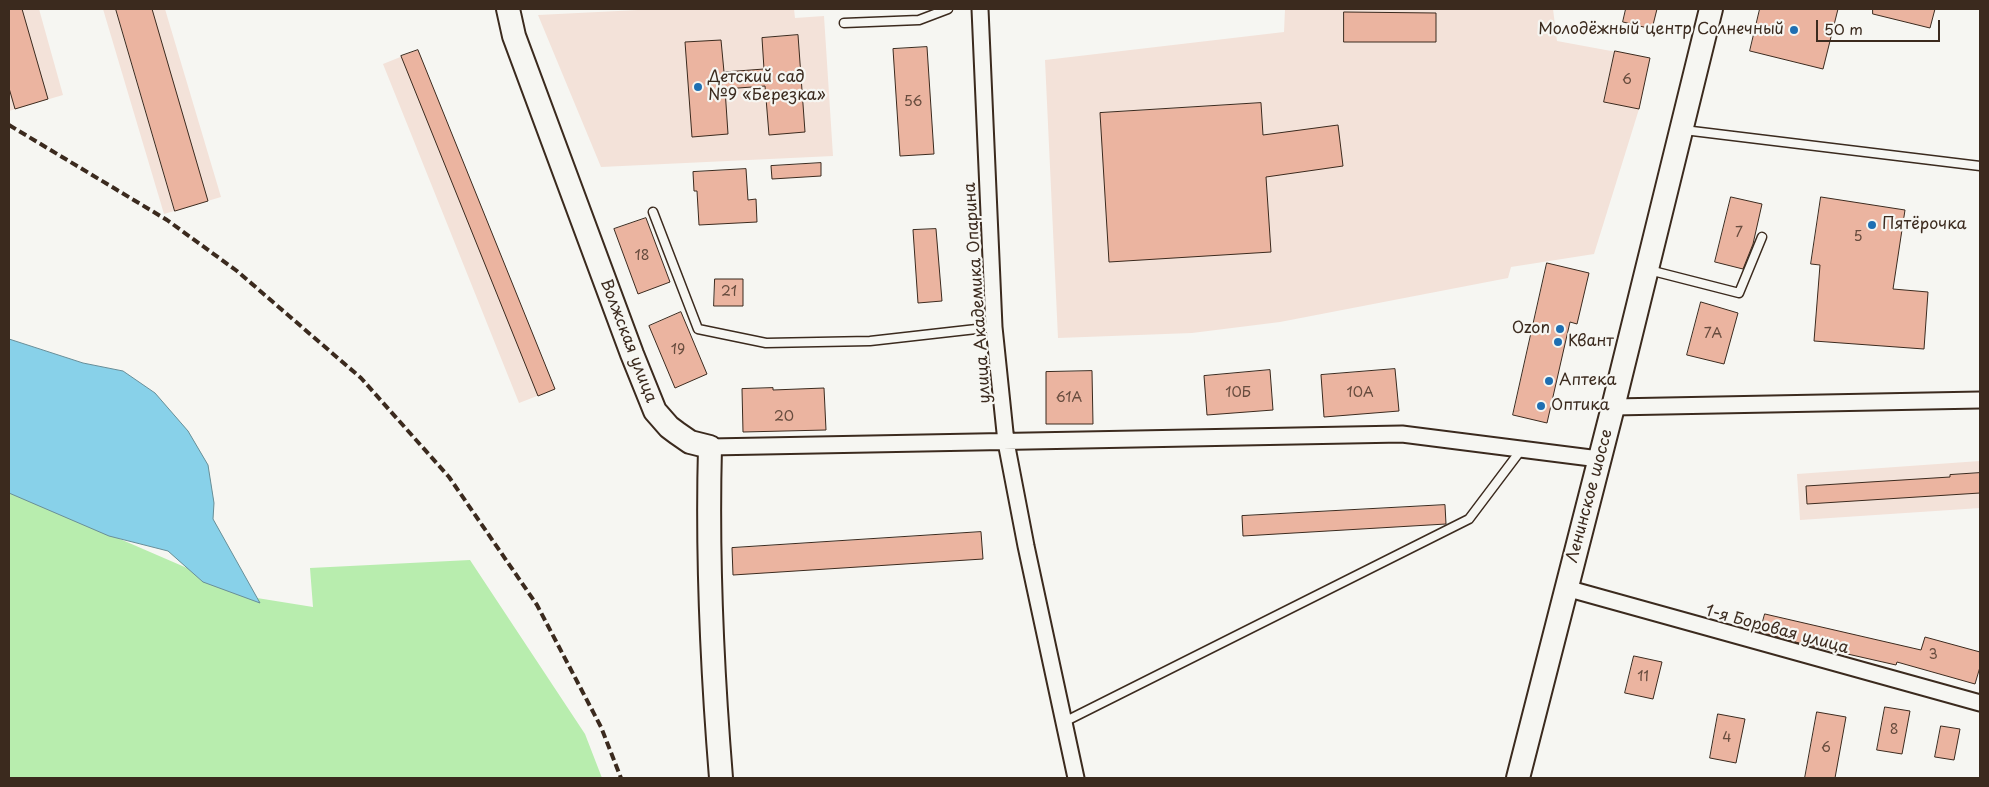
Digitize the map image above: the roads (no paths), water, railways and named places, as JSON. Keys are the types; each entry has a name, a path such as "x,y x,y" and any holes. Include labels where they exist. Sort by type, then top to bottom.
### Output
{"street":[{"name":"Волжская улица","path":"508,9 518,45 632,354 655,411 677,434 690,442 710,447"},
{"name":"улица Академика Опарина","path":"980,9 994,327 1006,442 1076,778"},
{"name":"Ленинское шоссе","path":"1518,778 1613,407 1711,9"},
{"path":"1613,407 1980,400"},
{"path":"721,778 714,699 709,500 710,447 1402,434 1599,459"},
{"name":"1-я Боровая улица","path":"1566,588 1980,703"}],"lane":[{"path":"844,23 919,20 948,9"},
{"path":"1682,130 1980,166"},
{"path":"653,212 698,329 766,343 870,340 994,327"},
{"path":"1647,269 1738,293 1762,237"},
{"path":"1064,722 1469,519 1521,450"}],"water":[{"path":"9,339 83,363 123,371 155,393 188,431 208,465 214,503 213,519 260,603 203,582 168,551 109,536 9,493"}],"railway":[{"path":"9,125 167,220 237,271 361,378 449,477 537,605 601,727 621,778"}],"place":[{"name":"Молодёжный центр Солнечный","path":"1794,30"},
{"name":"Детский сад №9 «Березка»","path":"698,87"},
{"name":"Пятёрочка","path":"1872,225"},
{"name":"Ozon","path":"1560,329"},
{"name":"Квант","path":"1558,342"},
{"name":"Аптека","path":"1549,381"},
{"name":"Оптика","path":"1541,406"}]}
